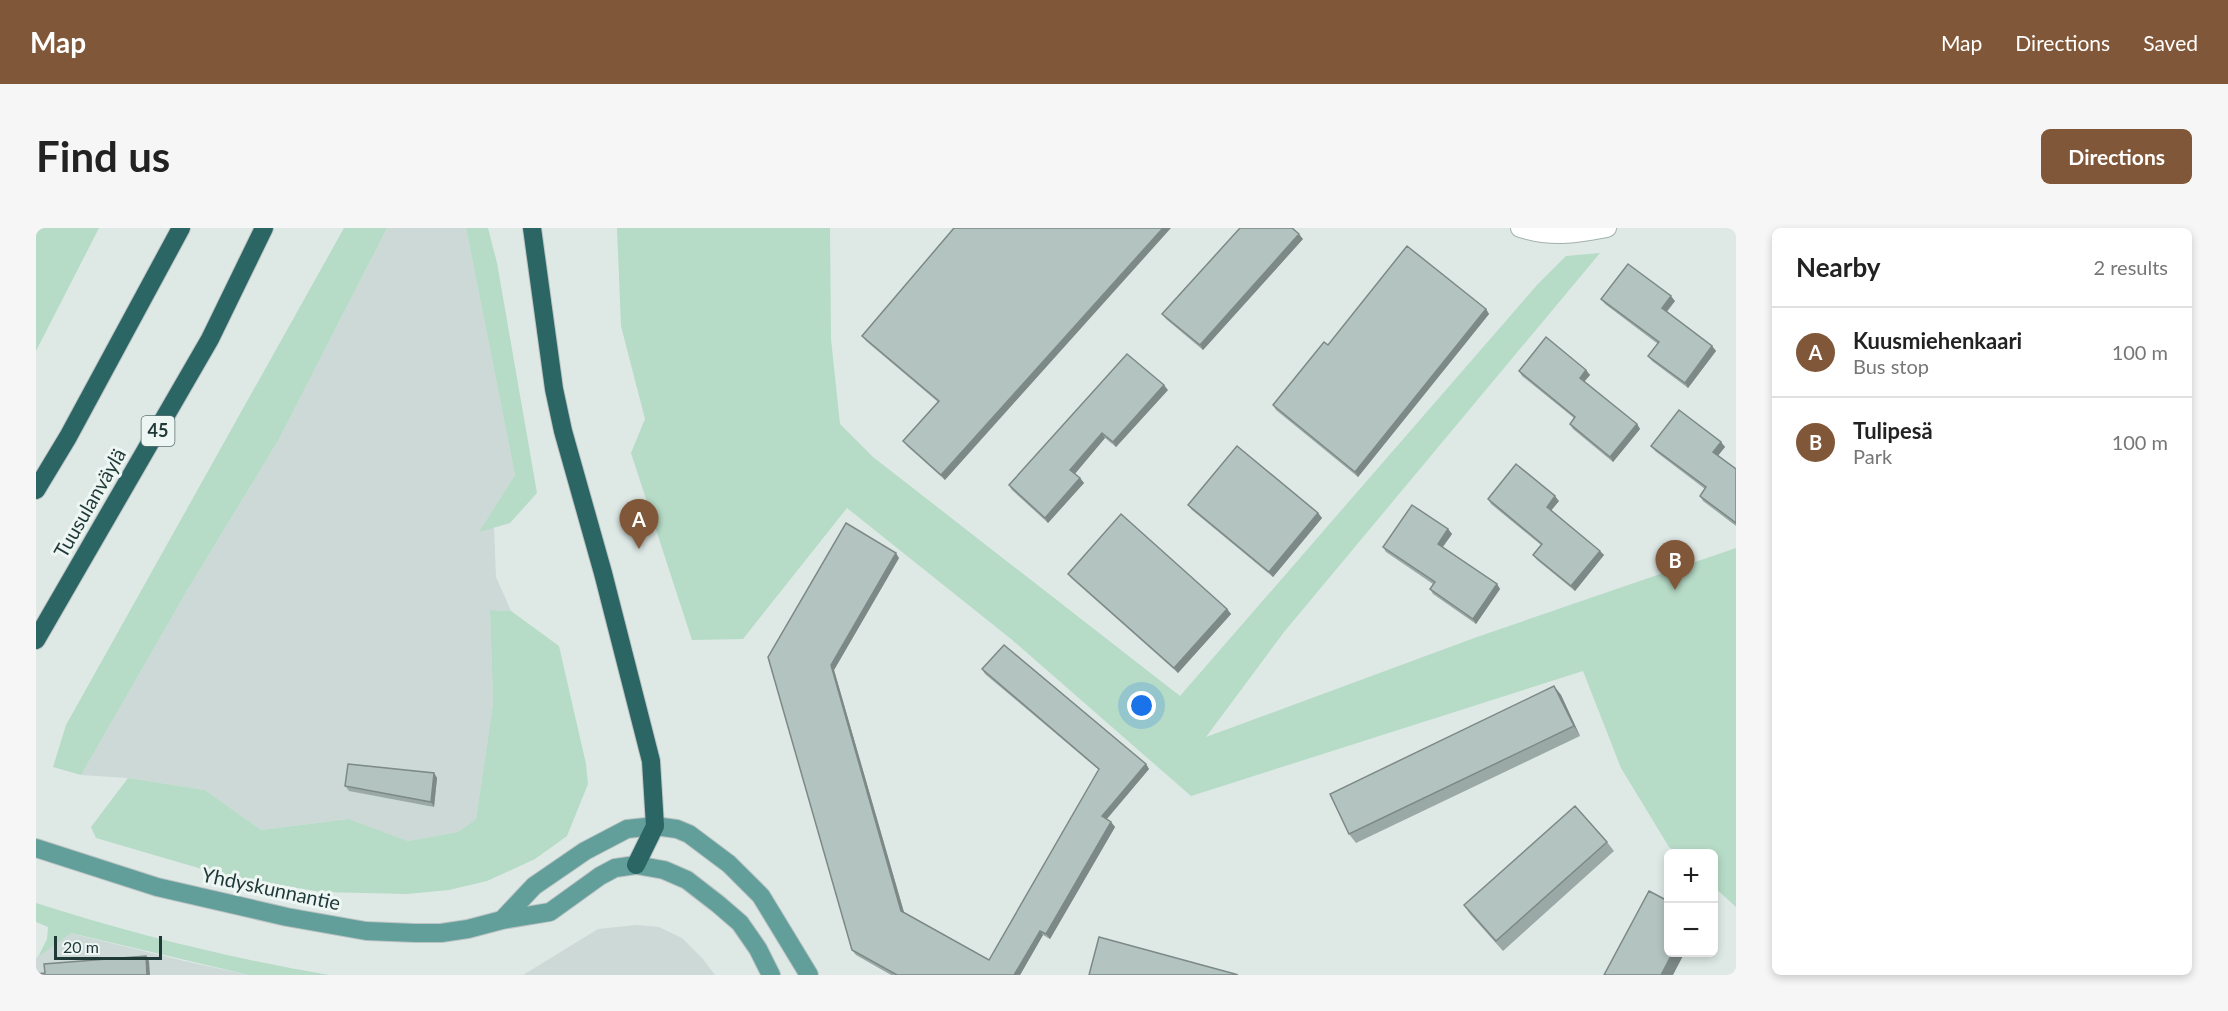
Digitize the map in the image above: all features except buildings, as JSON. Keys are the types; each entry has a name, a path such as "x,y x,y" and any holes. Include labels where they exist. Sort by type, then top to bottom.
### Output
{"highway":[{"path":"36,490 74,427 181,228"},
{"name":"Tuusulanväylä","path":"36,651 39,635 210,339 264,228"},
{"path":"532,228 554,389 563,431 603,573 651,761 655,826 636,865"}],"main road":[{"path":"502,920 534,886 585,851 627,829 655,826 677,829 689,834 729,864 761,896 809,975"},
{"name":"Yhdyskunnantie","path":"36,848 157,887 286,917 366,931 441,933 550,912 600,876 615,868 636,865 664,870 687,880 718,904 740,924 758,949 771,975"}],"street":[{"path":"1520,228 1542,235 1570,235 1607,228"}],"shaded area":[{"path":"387,228 466,228 515,475 480,531 494,527 496,577 511,611 490,610 493,704 476,819 458,832 408,841 347,819 261,830 205,790 128,778 81,775 188,589 279,439"},
{"path":"636,925 659,927 682,938 715,975 523,975 598,929"},
{"path":"70,933 249,975 36,975 36,958"}],"green space":[{"path":"36,228 99,228 36,351"},
{"path":"344,228 387,228 279,439 188,589 81,775 53,767 66,725"},
{"path":"466,228 488,228 497,263 537,493 510,523 479,532 515,475"},
{"path":"617,228 830,228 831,339 840,424 873,457 1180,696 1537,285 1566,256 1600,253 1284,632 1206,737 1477,637 1736,548 1736,907 1718,891 1718,849 1671,849 1669,847 1621,768 1583,671 1191,796 1011,639 847,508 743,639 692,640 631,453 645,419 621,326"},
{"path":"490,610 511,611 559,646 586,764 588,784 567,836 535,859 487,881 449,890 407,894 321,892 219,874 96,838 91,827 128,778 205,790 261,830 348,819 408,841 458,832 476,819 493,704"},
{"path":"36,903 181,944 329,975 249,975 71,933 38,957 47,939 48,927 36,922"}],"place":[{"name":"Kuusmiehenkaari","path":"639,549"},
{"name":"Tulipesä","path":"1675,590"}]}
